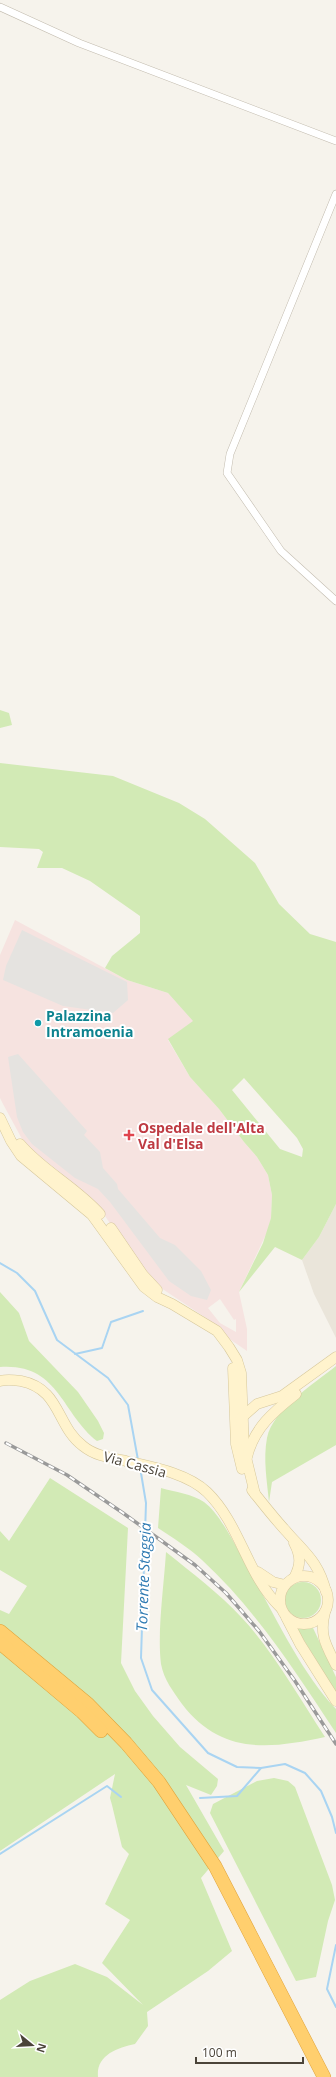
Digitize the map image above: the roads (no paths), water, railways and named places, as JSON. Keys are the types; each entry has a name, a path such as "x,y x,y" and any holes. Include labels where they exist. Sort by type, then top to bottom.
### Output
{"highway":[{"path":"0,1632 88,1704 126,1743 159,1782 215,1866 324,2077"},
{"path":"0,1643 82,1712 121,1750 154,1788 209,1870 314,2077"}],"main road":[{"path":"0,1115 16,1139 29,1154 90,1203 111,1228 143,1275 172,1304"},
{"path":"0,1118 11,1141 21,1156 87,1210 108,1236 141,1284 157,1297 172,1304 219,1334 234,1354 241,1373 244,1444 246,1461 255,1494"},
{"path":"205,1325 223,1347 233,1367 235,1438 244,1474 255,1494 292,1539 314,1561 321,1573 328,1599 322,1622 323,1636 336,1665"},
{"path":"238,1454 239,1420 243,1416 260,1402 274,1400 282,1396 336,1357"},
{"path":"246,1461 256,1434 269,1416 336,1363"},
{"name":"Via Cassia","path":"0,1382 16,1380 39,1387 51,1398 74,1436 88,1450 107,1457 167,1472 198,1484 208,1494 226,1518 255,1570 280,1607 300,1644 336,1701"},
{"path":"242,1393 260,1402"},
{"path":"280,1607 279,1599 285,1585 294,1578 299,1568 300,1558 292,1539"},
{"name":"Via Cassia","path":"255,1570 268,1580 285,1585"},
{"path":"294,1578 310,1577 323,1585 326,1592"},
{"path":"286,1617 292,1622 307,1624 314,1622 325,1611"}],"street":[{"path":"0,7 79,43 336,141"},
{"path":"336,194 230,454 227,473 281,551 336,601"}],"waterway":[{"name":"Torrente Staggia","path":"0,1263 17,1273 35,1291 57,1340 108,1378 128,1405 138,1460"},
{"path":"75,1354 102,1348 111,1322 143,1311"},
{"name":"Torrente Staggia","path":"140,1467 146,1503 141,1658 152,1690 208,1753 237,1767 261,1768 285,1764 305,1773 321,1791 332,1817 336,1833"},
{"path":"200,1798 237,1796 261,1768"},
{"path":"0,1854 107,1786 121,1797"},
{"name":"Torrente Staggia","path":"336,1945 327,1989 336,2007"}],"railway":[{"path":"6,1443 67,1475 123,1513 195,1565 226,1593 259,1631 295,1681 336,1744"}],"place":[{"name":"Palazzina Intramoenia","path":"38,1023"},
{"name":"Ospedale dell'Alta Val d'Elsa","path":"129,1135"}]}
